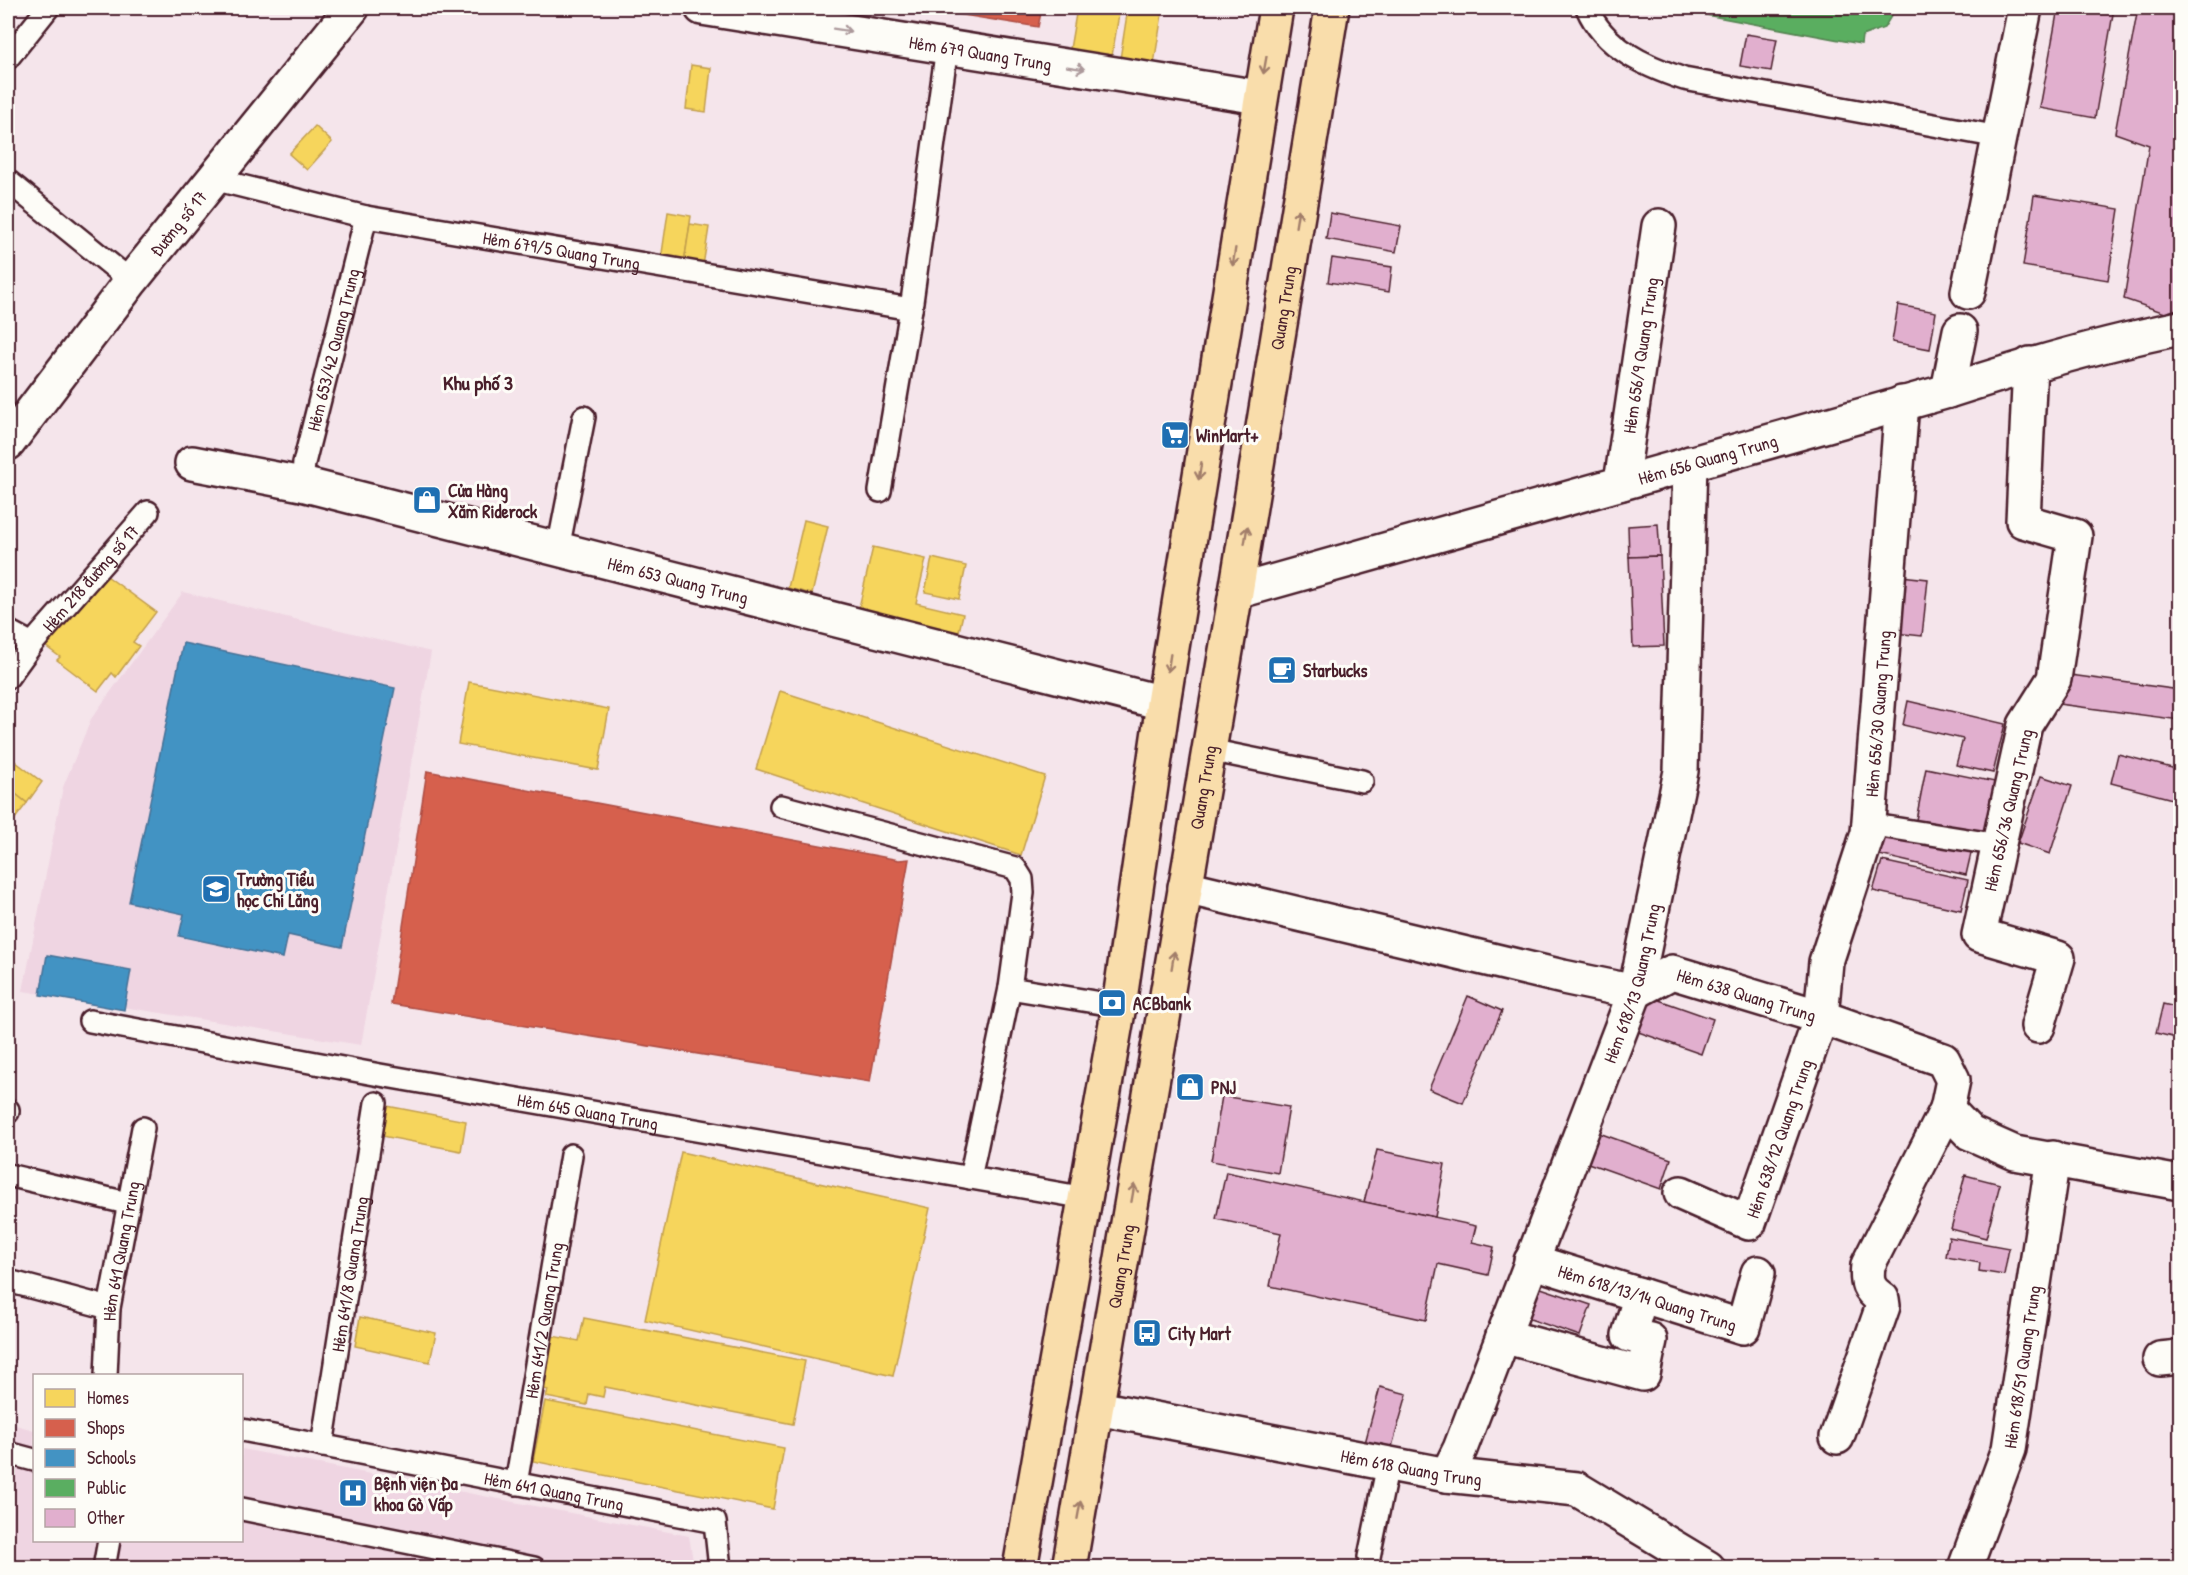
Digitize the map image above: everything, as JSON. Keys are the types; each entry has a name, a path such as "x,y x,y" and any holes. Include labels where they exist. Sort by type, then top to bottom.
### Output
{"main road":[{"path":"1020,1568 1119,1006 1163,703 1259,97 1276,8"},
{"name":"Quang Trung","path":"1069,1568 1236,592 1332,8"},
{"path":"1119,1006 1165,1012"}],"street":[{"name":"Đường số 17","path":"8,443 131,281 352,8"},
{"name":"Hẻm 679 Quang Trung","path":"702,8 1259,97"},
{"path":"1968,292 2025,8"},
{"name":"Hẻm 656/9 Quang Trung","path":"1621,483 1659,226"},
{"name":"Hẻm 656 Quang Trung","path":"1236,592 1948,391 2030,364 2109,342 2181,328"},
{"path":"1948,391 1960,331"},
{"name":"Hẻm 656/36 Quang Trung","path":"2030,364 2023,521 2075,536 2054,679 2025,725 1979,935 2058,958 2038,1026"},
{"name":"Hẻm 656/30 Quang Trung","path":"1821,1017 1826,963 1868,824 1902,403"},
{"name":"Hẻm 653 Quang Trung","path":"192,463 302,484 1163,703"},
{"name":"Hẻm 618/13 Quang Trung","path":"1447,1475 1460,1449 1635,992 1681,771 1690,463"},
{"path":"1185,887 1635,992"},
{"name":"Hẻm 638 Quang Trung","path":"1635,992 1672,972 1821,1017 1943,1060 1953,1080 1947,1109 1868,1265 1866,1280 1870,1291 1882,1299 1883,1306 1836,1437"},
{"name":"Hẻm 638/12 Quang Trung","path":"1681,1193 1749,1223 1821,1017"},
{"path":"1947,1109 1970,1133 2015,1153 2053,1158 2181,1183"},
{"name":"Hẻm 618/51 Quang Trung","path":"1965,1568 2009,1449 2053,1158"},
{"name":"Hẻm 618/13/14 Quang Trung","path":"1531,1261 1743,1327 1758,1273"},
{"path":"1503,1336 1643,1374 1650,1340 1629,1335 1641,1295"},
{"name":"Hẻm 618 Quang Trung","path":"1096,1408 1447,1475 1577,1488 1708,1568"}],"lane":[{"path":"8,58 48,8"},
{"path":"1587,8 1607,38 1627,54 1653,68 1684,79 1999,137"},
{"path":"880,491 911,309 947,47"},
{"name":"Hẻm 679/5 Quang Trung","path":"213,179 366,217 911,309"},
{"path":"8,181 131,281"},
{"name":"Hẻm 653/42 Quang Trung","path":"302,484 304,463 366,217"},
{"path":"1960,331 1968,292"},
{"path":"558,549 584,417"},
{"name":"Hẻm 218 đường số 17","path":"8,677 32,644 148,512"},
{"path":"8,631 32,644"},
{"path":"1209,750 1362,781"},
{"path":"781,806 1015,868 1022,879 1023,893 1010,988 970,1178"},
{"path":"1868,824 1999,844"},
{"path":"1010,988 1119,1006"},
{"name":"Hẻm 645 Quang Trung","path":"90,1021 392,1077 1086,1198"},
{"name":"Hẻm 641/8 Quang Trung","path":"322,1446 376,1103"},
{"name":"Hẻm 641 Quang Trung","path":"106,1374 109,1308 143,1128"},
{"name":"Hẻm 641/2 Quang Trung","path":"516,1484 571,1155"},
{"path":"8,1175 128,1203"},
{"path":"8,1281 109,1308"},
{"name":"Hẻm 641 Quang Trung","path":"243,1430 715,1522 720,1568"},
{"path":"8,1453 33,1460"},
{"path":"1369,1557 1388,1464"},
{"path":"243,1509 534,1568"},
{"path":"104,1568 109,1542"}],"shaded area":[{"name":"Trường Tiểu học Chi Lăng","path":"183,592 431,652 361,1045 23,991 63,787 91,719"},
{"name":"Bệnh viện Đa khoa Gò Vấp","path":"8,1423 33,1430 33,1542 243,1542 243,1449 689,1536 694,1567 8,1567"}],"building: Homes":[{"path":"1077,8 1120,8 1112,56 1070,49"},
{"path":"1128,8 1163,8 1154,64 1120,59"},
{"path":"691,65 711,68 706,112 686,109"},
{"path":"315,126 332,142 307,170 289,154"},
{"path":"668,212 691,216 684,263 661,260"},
{"path":"690,224 709,227 703,266 684,263"},
{"path":"804,520 828,526 812,594 788,588"},
{"path":"873,547 926,559 916,603 963,614 958,636 858,612"},
{"path":"932,558 966,566 959,599 925,592"},
{"path":"100,571 156,612 133,642 139,646 116,677 112,673 98,691 57,660 60,657 44,645"},
{"path":"469,682 609,709 598,770 458,744"},
{"path":"780,691 1045,776 1021,855 756,769"},
{"path":"8,756 42,782 27,803 8,788"},
{"path":"8,788 27,803 8,828"},
{"path":"387,1106 466,1121 461,1151 382,1136"},
{"path":"681,1152 930,1208 893,1376 645,1320"},
{"path":"360,1317 436,1333 430,1362 355,1346"},
{"path":"584,1318 805,1361 793,1424 605,1387 603,1397 589,1394 587,1405 546,1397 548,1390 537,1387 547,1335 579,1341"},
{"path":"545,1401 784,1448 773,1509 533,1461"}],"building: Shops":[{"path":"920,8 1042,8 1038,27"},
{"path":"427,771 899,860 909,859 870,1082 391,1004"}],"building: Schools":[{"path":"183,643 395,688 342,947 288,935 283,958 179,936 184,914 129,902"},
{"path":"47,955 131,970 124,1010 40,995"}],"building: Public":[{"path":"1669,8 1896,8 1884,28 1862,36 1861,44"}],"building: Other":[{"path":"2058,8 2114,8 2095,118 2040,108"},
{"path":"2138,8 2180,8 2180,308 2165,313 2124,299 2149,145 2115,133"},
{"path":"1746,34 1777,39 1771,71 1740,66"},
{"path":"2034,195 2119,209 2108,280 2023,266"},
{"path":"1330,213 1401,226 1396,252 1326,239"},
{"path":"1332,258 1392,267 1389,292 1328,282"},
{"path":"1898,305 1936,312 1930,349 1892,342"},
{"path":"1658,524 1660,556 1629,557 1628,526"},
{"path":"1660,556 1664,646 1633,647 1629,557"},
{"path":"1892,575 1928,579 1922,636 1886,632"},
{"path":"2063,674 2180,690 2180,720 2059,704"},
{"path":"1908,701 2005,724 1993,773 1956,765 1963,739 1903,725"},
{"path":"2118,754 2180,770 2180,801 2111,783"},
{"path":"1926,768 1995,782 1985,834 1916,820"},
{"path":"2041,776 2072,786 2050,854 2018,843"},
{"path":"1881,828 1972,849 1966,875 1875,854"},
{"path":"1882,861 1968,880 1961,910 1873,891"},
{"path":"1639,993 1713,1019 1701,1054 1627,1028"},
{"path":"1468,996 1502,1011 1463,1103 1429,1089"},
{"path":"2163,1004 2180,1008 2180,1039 2156,1033"},
{"path":"1222,1096 1289,1107 1278,1173 1211,1161"},
{"path":"1599,1133 1671,1159 1661,1189 1588,1163"},
{"path":"1377,1150 1445,1164 1435,1217 1364,1202"},
{"path":"1226,1172 1476,1226 1472,1242 1494,1247 1488,1275 1438,1264 1426,1320 1270,1286 1281,1233 1216,1219"},
{"path":"1965,1175 2000,1184 1986,1238 1951,1229"},
{"path":"1949,1237 2009,1248 2004,1275 1979,1271 1980,1263 1946,1257"},
{"path":"1538,1287 1591,1305 1580,1336 1527,1318"},
{"path":"1380,1387 1407,1394 1391,1450 1365,1443"}],"place":[{"name":"WinMart+","path":"1175,435"},
{"name":"Cửa Hàng Xăm Riderock","path":"427,500"},
{"name":"Starbucks","path":"1282,670"},
{"name":"Trường Tiểu học Chi Lăng","path":"216,889"},
{"name":"ACBbank","path":"1112,1003"},
{"name":"PNJ","path":"1190,1087"},
{"name":"City Mart","path":"1147,1333"},
{"name":"Bệnh viện Đa khoa Gò Vấp","path":"353,1493"}],"district":[{"name":"Khu phố 3","path":"478,382"}]}
